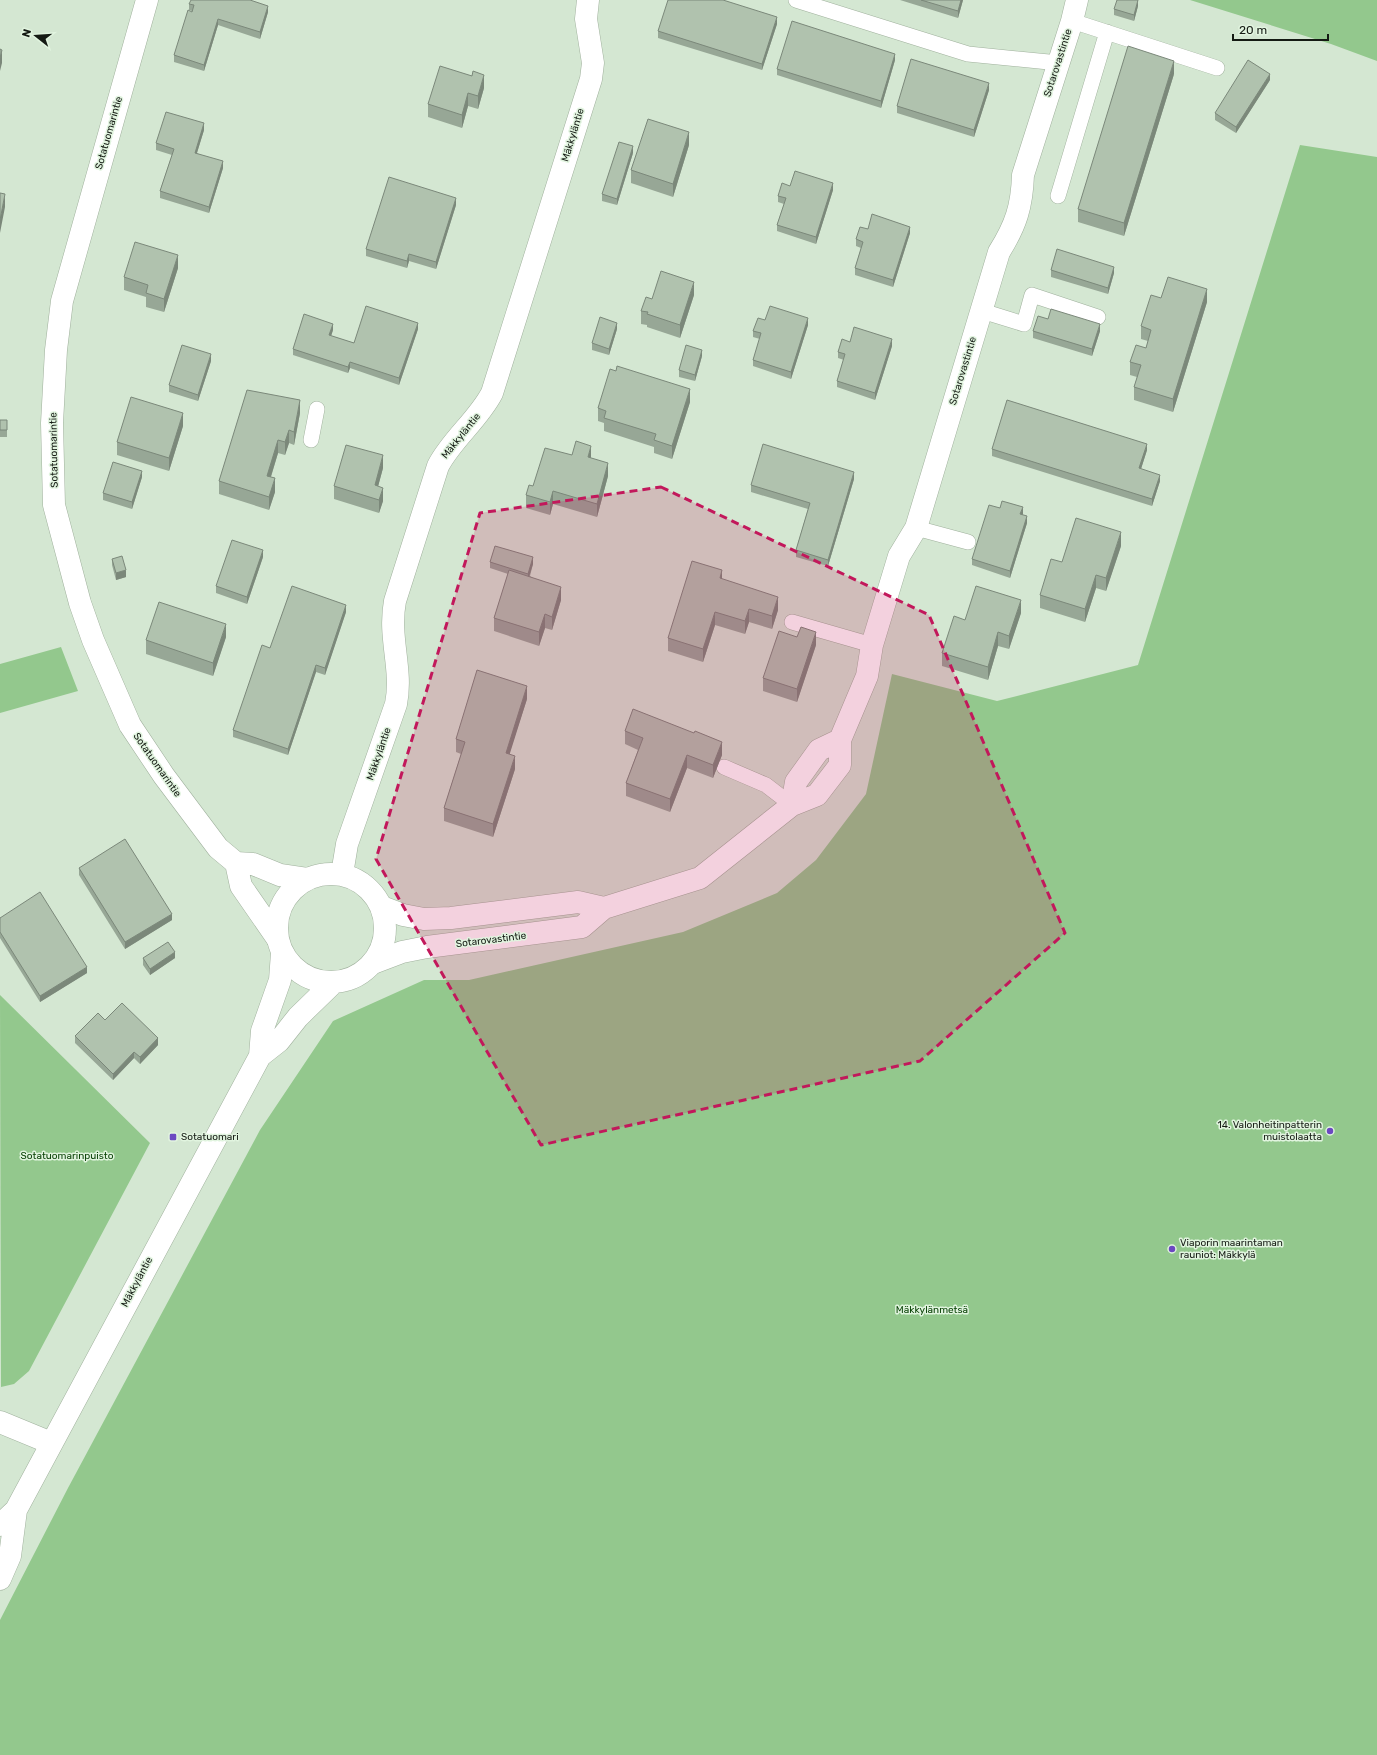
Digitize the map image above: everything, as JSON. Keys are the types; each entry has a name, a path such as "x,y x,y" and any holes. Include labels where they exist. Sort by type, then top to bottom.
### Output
{"street":[{"name":"Sotatuomarintie","path":"147,0 62,301 56,350 52,423 54,504 80,603 93,640 130,725 164,776 218,848 236,863"},
{"name":"Mäkkyläntie","path":"342,874 347,844 396,704 399,689 392,622 395,601 438,466 445,452 458,440 485,406 492,393 591,79 593,63 586,19 588,0"},
{"name":"Sotarovastintie","path":"373,963 402,952 427,947 582,927 604,908 700,878 792,805 796,782 819,750 840,740 867,676 872,645 899,556 916,528 999,252 1014,225 1022,197 1023,175 1059,63 1074,10"},
{"path":"279,945 276,924 279,910 286,898 295,887 306,879 330,873 342,874 354,879 366,886 375,896 382,907 385,922 385,936 381,951 373,963 362,973 348,980 333,983 318,981 303,975 291,966 240,886 236,863 253,864 280,875 306,879"},
{"path":"382,907 403,915 424,919 451,918 578,902 604,908"},
{"name":"Mäkkyläntie","path":"260,1056 262,1031 280,980 279,945"},
{"name":"Mäkkyläntie","path":"0,1525 16,1510 51,1442 260,1056 279,1041 298,1017 333,983"},
{"path":"0,1422 51,1442"},
{"name":"Mäkkyläntie","path":"0,1578 10,1556 16,1510"}],"lane":[{"path":"804,1 968,54 1059,63"},
{"path":"1074,10 1107,32 1217,68"},
{"path":"1058,196 1107,32"},
{"path":"982,311 1024,324 1032,296 1098,317"},
{"path":"311,440 317,409"},
{"path":"916,528 968,542"},
{"path":"792,622 872,645"},
{"path":"724,767 766,785 792,805"}],"highlighted area":[{"path":"661,487 929,615 1065,933 920,1061 541,1145 376,859 480,513"}],"green space":[{"path":"1190,0 1377,0 1377,61 1331,44"},
{"name":"Mäkkylänmetsä","path":"1300,145 1377,157 1377,1755 0,1755 0,1620 68,1488 260,1130 333,1021 424,980 469,980 683,932 777,893 816,860 866,794 892,674 997,701 1138,665"},
{"path":"61,647 78,691 0,713 0,664"},
{"name":"Sotatuomarinpuisto","path":"0,995 150,1143 29,1371 14,1384 1,1387"}],"building":[{"path":"191,0 250,0 268,6 260,32 218,19 204,65 174,55 188,10 192,12 194,5 189,4"},
{"path":"668,0 723,0 777,17 762,64 658,31"},
{"path":"921,0 961,0 958,11"},
{"path":"1117,0 1138,0 1134,15 1114,9"},
{"path":"792,21 895,54 881,101 777,69"},
{"path":"1128,46 1174,61 1124,223 1078,209"},
{"path":"911,59 989,83 974,130 897,106"},
{"path":"1248,60 1270,74 1236,127 1215,113"},
{"path":"440,66 472,76 473,71 484,75 478,96 468,93 462,115 428,104"},
{"path":"166,112 204,123 195,153 223,161 209,207 160,191 174,149 156,143"},
{"path":"648,119 689,132 673,184 631,170"},
{"path":"619,142 633,146 617,199 602,194"},
{"path":"795,171 833,183 816,237 777,225 786,198 778,196 782,183 790,186"},
{"path":"389,177 456,198 436,262 409,254 407,261 366,249"},
{"path":"0,193 5,194 0,220"},
{"path":"872,214 910,227 893,280 855,268 863,242 856,239 860,227 868,229"},
{"path":"135,242 178,255 164,299 146,293 148,285 124,277"},
{"path":"1057,249 1114,267 1108,288 1051,270"},
{"path":"661,271 694,282 680,325 647,314 648,312 641,311 646,297 652,299"},
{"path":"1168,277 1207,289 1173,399 1134,387 1141,365 1130,362 1136,345 1146,348 1151,330 1141,326 1151,295 1161,298"},
{"path":"366,306 418,323 399,378 350,362 348,367 293,349 304,314 333,324 329,335 354,343"},
{"path":"770,306 808,318 791,372 753,360 761,333 753,331 758,318 765,320"},
{"path":"1051,309 1100,324 1092,349 1033,331 1038,316 1048,319"},
{"path":"600,317 617,323 609,349 592,343"},
{"path":"854,327 892,339 875,393 837,381 845,354 838,352 842,339 850,342"},
{"path":"182,345 211,354 198,395 169,385"},
{"path":"686,345 702,350 695,375 679,370"},
{"path":"617,366 690,389 672,446 654,440 656,434 604,418 606,411 598,408 610,369 616,371"},
{"path":"247,390 300,400 294,432 289,430 285,442 278,440 267,476 275,478 269,497 219,481"},
{"path":"131,397 183,413 169,458 117,442"},
{"path":"1007,400 1147,444 1139,468 1160,475 1152,499 992,449"},
{"path":"0,420 7,420 7,430 0,430"},
{"path":"576,441 591,446 588,457 608,463 597,504 553,491 550,502 526,495 529,485 533,486 545,448 572,455"},
{"path":"763,444 854,472 828,560 796,550 810,503 751,485"},
{"path":"346,445 383,455 375,485 383,488 379,500 334,486"},
{"path":"113,462 142,471 132,502 103,493"},
{"path":"1002,501 1023,507 1020,514 1027,516 1010,571 972,559 989,505 1000,508"},
{"path":"1076,518 1121,532 1106,578 1096,575 1085,609 1040,595 1051,559 1062,562"},
{"path":"232,540 263,550 247,597 216,586"},
{"path":"495,546 533,557 528,574 490,562"},
{"path":"122,556 126,570 116,573 112,559"},
{"path":"692,561 722,570 720,578 778,597 772,616 749,609 745,621 715,612 703,649 668,638"},
{"path":"509,570 561,587 552,617 545,614 539,632 494,618"},
{"path":"292,586 346,605 325,668 316,665 288,749 233,730 262,645 270,648"},
{"path":"976,586 1021,600 1009,636 998,632 988,667 942,653 954,616 965,620"},
{"path":"159,602 226,624 213,663 146,640"},
{"path":"801,627 816,632 797,689 763,678 779,631 797,637"},
{"path":"477,670 527,686 506,753 515,756 493,824 444,808 465,742 456,739"},
{"path":"633,709 694,733 695,731 722,742 713,765 687,755 670,799 626,783 643,738 625,731"},
{"path":"125,839 172,914 125,942 79,868"},
{"path":"40,892 87,967 40,996 0,932 0,918"},
{"path":"168,942 175,952 150,969 143,958"},
{"path":"122,1003 158,1038 140,1057 134,1052 113,1074 75,1036 98,1013 105,1020"}],"place":[{"name":"14. Valonheitinpatterin muistolaatta","path":"1330,1131"},
{"name":"Sotatuomari","path":"173,1137"},
{"name":"Viaporin maarintaman rauniot: Mäkkylä","path":"1172,1249"}]}
